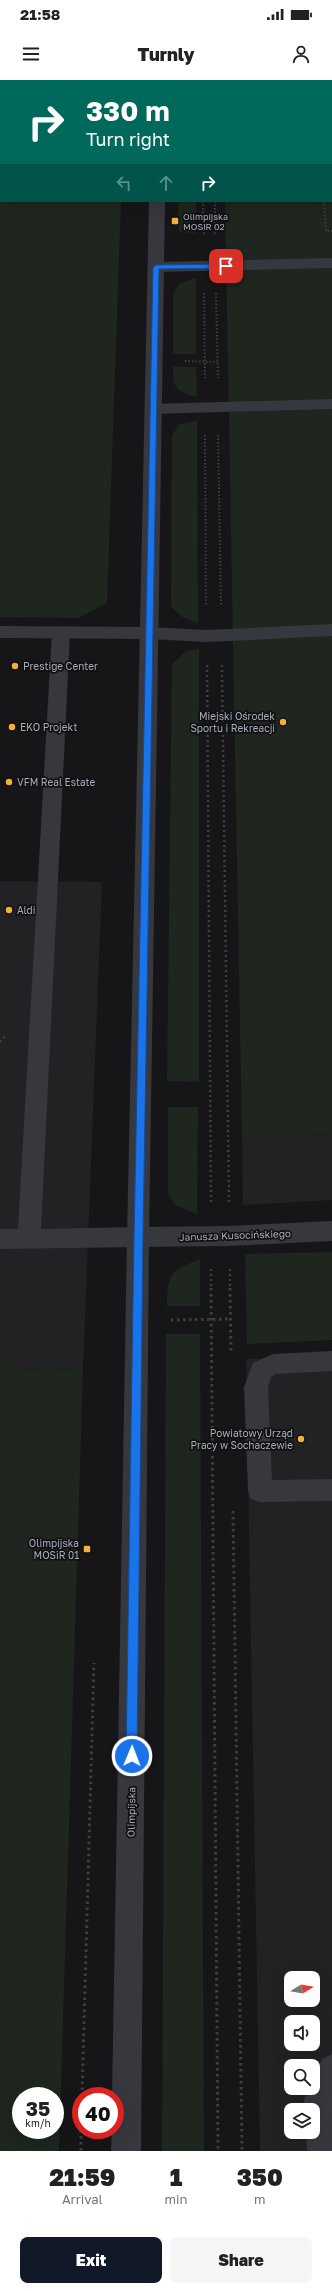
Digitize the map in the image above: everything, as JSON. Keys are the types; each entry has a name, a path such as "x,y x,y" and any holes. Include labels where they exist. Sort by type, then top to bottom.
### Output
{"street":[{"name":"Olimpijska","path":"126,2151 138,1237 157,202"},
{"path":"156,267 210,267 332,263"},
{"path":"154,409 332,404"},
{"path":"0,632 149,633 214,636 332,630"},
{"path":"29,1239 61,632"},
{"name":"Janusza Kusocińskiego","path":"0,1239 220,1236 332,1231"},
{"path":"332,1361 273,1364 261,1370 256,1387 260,1491 332,1490"},
{"path":"322,2151 319,2100 332,2069"}],"path":[{"path":"203,202 210,267 220,1236 231,1357"},
{"path":"215,202 210,267 220,1236 218,2151"},
{"path":"324,202 326,231 332,231"},
{"path":"233,1508 242,2151"},
{"path":"81,2139 81,2151"}],"shaded area":[{"path":"0,202 121,202 107,603 78,618 0,617"},
{"path":"178,202 196,202 196,233 179,232"},
{"name":"Miejski Ośrodek Sportu i Rekreacji","path":"225,202 332,202 332,1134 242,1138"},
{"path":"196,278 196,354 173,354 173,294 179,284"},
{"path":"173,367 196,367 197,397 184,393 177,388 174,380"},
{"path":"197,420 198,623 182,617 171,606 172,435 180,424"},
{"path":"199,649 199,1082 167,1081 172,664 186,651"},
{"path":"0,881 102,882 83,1369 17,1371 0,1359"},
{"path":"168,1107 198,1107 197,1214 175,1205 168,1194"},
{"path":"332,1134 332,1200 243,1205 242,1138"},
{"path":"332,1252 332,1340 247,1344 245,1254"},
{"path":"200,1259 200,1306 167,1306 168,1286 172,1275 182,1267"},
{"path":"166,1334 200,1334 204,2151 162,2151"},
{"path":"332,1355 332,2151 260,2151 246,1359"},
{"path":"0,1359 17,1371 83,1369 61,2087 12,2087 12,2139 59,2139 59,2151 0,2151"}],"place":[{"name":"Olimpijska MOSiR 02","path":"175,221"},
{"name":"Prestige Center","path":"15,666"},
{"name":"Miejski Ośrodek Sportu i Rekreacji","path":"283,722"},
{"name":"EKO Projekt","path":"12,727"},
{"name":"VFM Real Estate","path":"9,782"},
{"name":"Aldi","path":"9,910"},
{"name":"Powiatowy Urząd Pracy w Sochaczewie","path":"301,1439"},
{"name":"Olimpijska MOSiR 01","path":"87,1549"}],"route":[{"path":"132,1756 138,1351 138,1237 156,267 226,266"}]}
